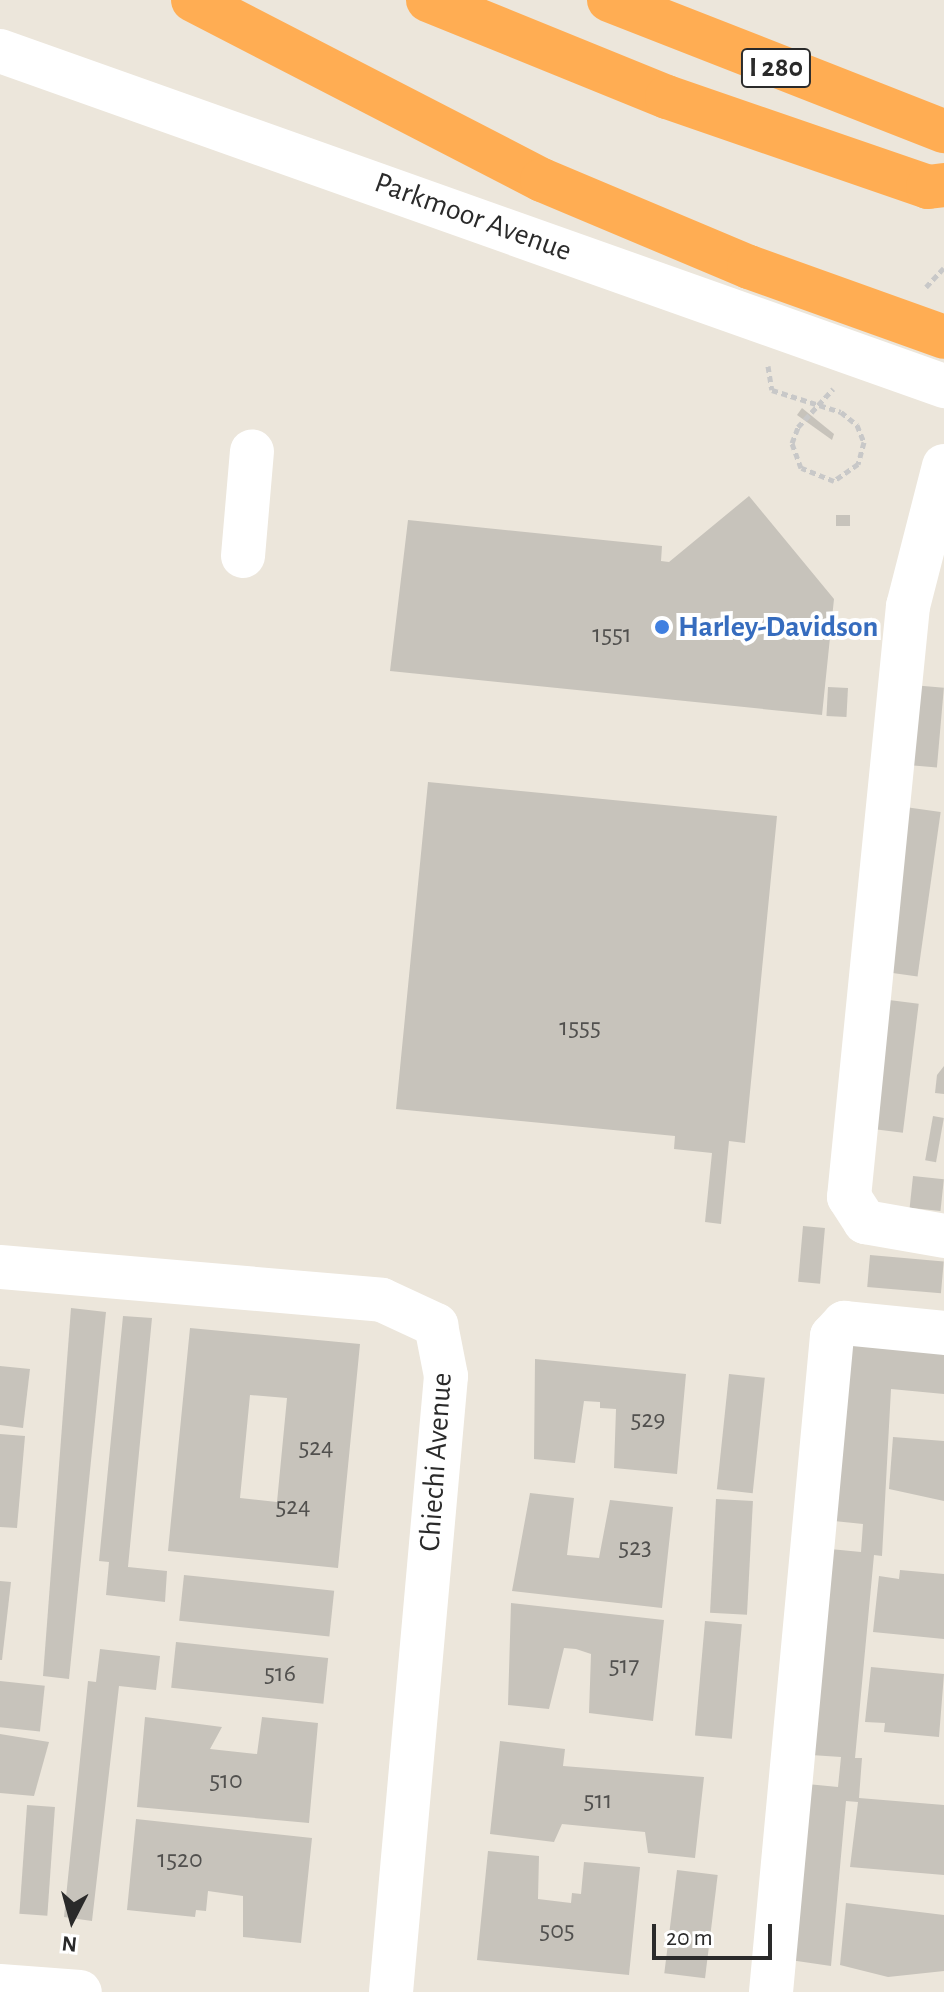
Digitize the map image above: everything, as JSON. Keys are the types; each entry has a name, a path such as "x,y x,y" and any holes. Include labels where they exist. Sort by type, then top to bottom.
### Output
{"highway":[{"path":"193,0 542,180 749,267 944,337"},
{"path":"428,0 694,107 928,187 944,185"},
{"name":"I 280","path":"609,0 944,131"}],"street":[{"name":"Parkmoor Avenue","path":"0,51 944,386"},
{"path":"243,556 252,451"},
{"path":"944,466 908,606 849,1197 865,1222 944,1236"},
{"name":"Chiechi Avenue","path":"0,1267 382,1300 436,1325 446,1376 391,1992"},
{"path":"771,1992 832,1336 844,1323 944,1333"},
{"path":"0,1986 80,1992"}],"path":[{"path":"768,369 772,390 857,425 864,442 858,464 834,481 817,479 793,454 798,427"}],"building":[{"path":"802,408 834,434 832,440 797,415"},
{"path":"749,496 834,599 822,715 390,671 408,520 662,546 661,561 669,562"},
{"path":"836,515 850,515 850,526 836,526"},
{"path":"912,685 944,688 937,767 905,765"},
{"path":"828,687 848,688 846,717 826,716"},
{"path":"428,782 777,816 745,1143 729,1141 721,1224 705,1222 712,1153 674,1149 675,1136 396,1109"},
{"path":"905,807 941,812 918,976 882,971"},
{"path":"881,999 919,1004 903,1133 865,1128"},
{"path":"944,1066 944,1094 935,1093 937,1075"},
{"path":"933,1116 944,1118 936,1162 925,1160"},
{"path":"913,1176 944,1179 940,1211 910,1208"},
{"path":"803,1226 825,1228 820,1284 798,1282"},
{"path":"870,1255 944,1261 941,1293 867,1287"},
{"path":"71,1308 106,1312 69,1679 43,1676"},
{"path":"123,1316 152,1318 128,1567 167,1571 165,1602 106,1595 109,1562 99,1561"},
{"path":"190,1328 360,1344 338,1568 168,1551","holes":["250,1395 287,1398 277,1502 240,1498"]},
{"path":"845,1339 944,1349 944,1394 891,1389 882,1556 874,1555 855,1758 862,1758 859,1798 944,1805 944,1875 850,1867 858,1802 846,1801 831,1966 790,1960 807,1784 838,1787 841,1757 811,1755 830,1549 861,1552 863,1524 834,1521"},
{"path":"535,1359 686,1374 677,1474 614,1468 616,1409 600,1408 600,1402 584,1401 575,1463 534,1459"},
{"path":"0,1366 30,1369 23,1428 0,1425"},
{"path":"729,1374 765,1378 753,1493 717,1489"},
{"path":"0,1434 25,1436 17,1528 0,1527"},
{"path":"893,1437 944,1441 944,1501 889,1489"},
{"path":"530,1493 574,1498 567,1555 599,1558 610,1500 673,1507 662,1608 512,1591"},
{"path":"716,1499 753,1501 747,1615 710,1613"},
{"path":"900,1570 944,1574 944,1639 873,1632 879,1576 899,1579"},
{"path":"184,1575 334,1591 329,1637 179,1621"},
{"path":"0,1581 11,1582 2,1660 0,1660"},
{"path":"511,1603 664,1620 653,1721 589,1713 591,1654 576,1649 564,1648 549,1709 508,1705"},
{"path":"705,1621 742,1624 732,1739 695,1736"},
{"path":"176,1642 328,1658 323,1704 171,1688"},
{"path":"100,1649 160,1656 156,1690 119,1686 92,1921 64,1917 88,1681 96,1682"},
{"path":"871,1667 944,1674 939,1737 884,1732 885,1723 865,1722"},
{"path":"0,1681 45,1686 40,1731 0,1727"},
{"path":"145,1717 222,1727 210,1749 257,1754 262,1717 318,1723 309,1823 137,1807"},
{"path":"0,1734 49,1742 34,1796 0,1793"},
{"path":"500,1741 565,1749 563,1766 704,1777 695,1858 648,1853 645,1832 562,1824 554,1842 490,1834"},
{"path":"27,1805 55,1807 47,1916 19,1914"},
{"path":"136,1819 312,1838 301,1943 243,1937 243,1896 208,1891 206,1911 196,1910 195,1917 127,1910"},
{"path":"488,1851 539,1856 538,1899 571,1903 572,1893 581,1894 584,1862 640,1867 629,1975 477,1960"},
{"path":"677,1870 718,1875 705,1978 664,1973"},
{"path":"846,1903 944,1915 944,1971 888,1977 840,1965"}],"place":[{"name":"Harley-Davidson","path":"662,627"}]}
